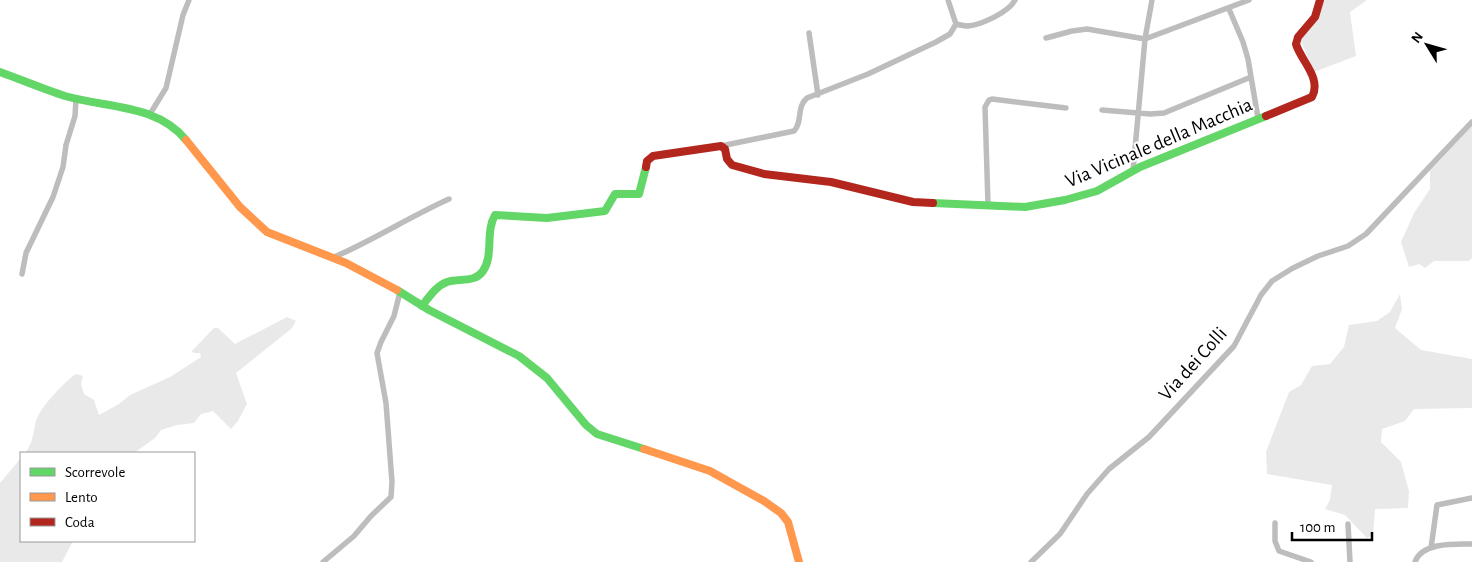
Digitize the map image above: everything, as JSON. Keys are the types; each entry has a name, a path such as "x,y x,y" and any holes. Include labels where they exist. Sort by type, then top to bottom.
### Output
{"street":[{"path":"150,114 166,88 183,15 189,0"},
{"path":"422,306 446,282 473,279 481,273 489,256 490,222 495,216 542,218 603,212 610,207 615,195 620,193 635,196 640,193 647,161 650,157 721,146 794,131 798,125 802,102 807,98 868,74 950,34 956,24 948,0"},
{"path":"956,24 967,26 974,24 1005,11 1011,7 1015,0"},
{"path":"1133,171 1145,39 1152,0"},
{"path":"1046,38 1087,29 1145,39 1249,0"},
{"name":"Via Vicinale della Macchia","path":"721,146 725,149 727,159 732,165 764,174 831,182 913,202 1018,208 1064,200 1097,191 1133,171 1258,118 1308,100 1314,95 1315,84 1296,42 1300,34 1316,17 1320,0"},
{"path":"1229,9 1243,42 1258,118"},
{"path":"808,33 818,95"},
{"path":"0,72 76,99 150,114 168,122 182,135 240,207 264,230 282,240 332,258 400,292 422,306 490,340 527,362 554,385 586,425 597,434 710,471 764,501 781,513 788,522 799,562"},
{"path":"1102,110 1156,114 1174,110 1251,77"},
{"path":"22,274 26,253 53,197 63,167 66,145 75,116 76,99"},
{"path":"988,205 985,107 989,100 1066,108"},
{"name":"Via dei Colli","path":"1031,562 1060,534 1090,490 1109,469 1150,437 1234,346 1261,295 1272,282 1314,257 1350,245 1369,233 1472,122"},
{"path":"332,258 449,199"},
{"path":"323,562 354,536 391,497 392,482 385,398 377,353 393,318 400,292"},
{"path":"1431,548 1437,505 1472,498"},
{"path":"1275,523 1275,541 1279,550 1312,562"},
{"path":"1348,524 1350,562"},
{"path":"1416,562 1421,553 1431,548 1472,544"}],"shaded area":[{"path":"1321,0 1367,0 1350,12 1356,56 1314,72 1300,39"},
{"path":"1472,126 1472,258 1469,261 1434,261 1425,268 1419,264 1409,267 1401,242 1414,213 1430,189 1430,171"},
{"path":"1400,294 1402,309 1395,328 1421,350 1472,359 1472,408 1414,409 1405,421 1382,429 1381,442 1401,462 1409,491 1408,508 1375,509 1373,535 1367,538 1345,515 1325,509 1330,500 1332,485 1267,474 1266,452 1289,392 1301,385 1312,366 1330,364 1344,347 1349,325 1377,321 1390,312"},
{"path":"287,317 296,321 291,329 236,373 247,404 238,421 231,429 213,411 201,414 194,423 177,425 161,430 155,438 135,452 26,452 31,443 36,421 41,411 61,387 76,374 83,376 81,384 84,394 94,400 99,415 119,404 130,395 170,377 201,357 200,353 191,352 214,328 218,328 235,344"},
{"path":"20,459 20,542 72,542 62,562 0,562 0,483"}],"traffic: fast":[{"path":"0,72 65,96 146,113 174,128 186,140"},
{"path":"933,203 1025,207 1065,200 1097,191 1140,167 1266,116"},
{"path":"422,306 439,286 447,282 471,279 480,275 488,258 490,229 495,215 547,218 605,211 615,194 639,194 646,167"},
{"path":"397,290 429,310 519,356 547,378 586,425 597,434 644,449"}],"traffic: slow":[{"path":"186,140 240,207 267,232 346,263 397,290"},
{"path":"644,449 710,471 764,501 781,513 788,522 799,562"}],"traffic: jam":[{"path":"1266,116 1312,97 1314,90 1313,76 1296,44 1298,37 1315,17 1320,0"},
{"path":"646,167 647,161 653,156 721,146 725,149 727,159 732,165 764,174 831,182 913,202 933,203"}]}
